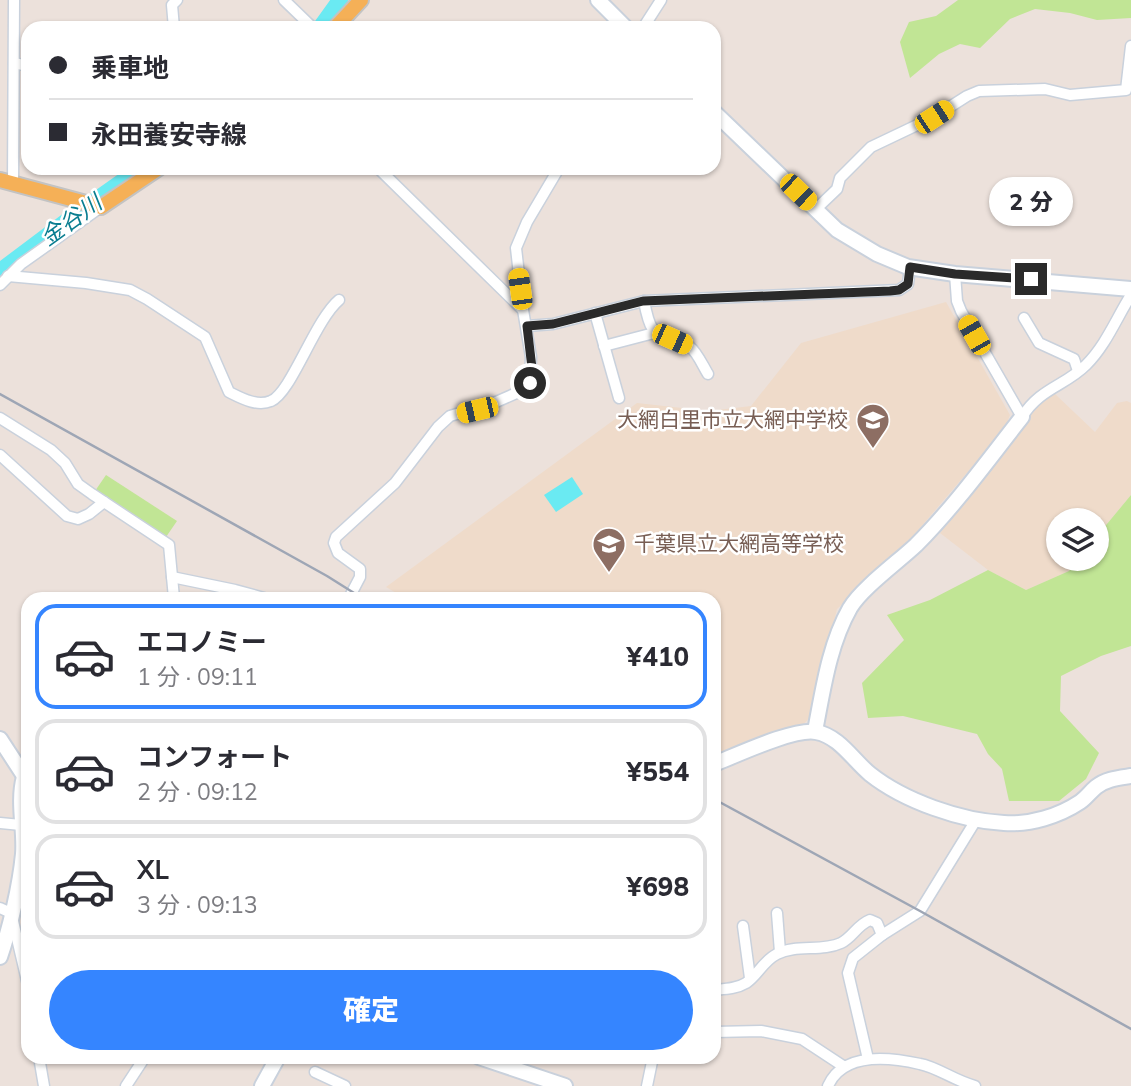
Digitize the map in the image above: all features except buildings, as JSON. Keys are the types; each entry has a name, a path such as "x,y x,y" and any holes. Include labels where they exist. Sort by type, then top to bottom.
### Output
{"main road":[{"path":"342,21 362,0"},
{"path":"7,182 101,207 149,175"}],"street":[{"path":"7,182 14,64 14,0"},
{"path":"173,21 172,5 177,0"},
{"path":"284,0 306,21"},
{"path":"598,0 619,21"},
{"path":"648,21 661,0"},
{"path":"816,209 837,189 840,178 871,147 934,117 979,91 1045,89 1070,95 1126,90 1131,46"},
{"path":"14,64 21,65"},
{"path":"721,118 837,229 862,246 910,267 955,274 1131,289"},
{"path":"385,175 523,310"},
{"path":"352,592 360,577 360,569 338,553 334,543 336,537 395,484 438,427 450,416 496,402 521,391 530,383 532,368 516,248 527,222 555,175"},
{"path":"0,285 21,264 101,207"},
{"path":"527,326 553,324 643,301 899,290 908,284 910,267"},
{"path":"955,274 957,301 961,311 1022,417"},
{"path":"8,276 86,282 130,290 205,337 229,392 259,403 272,401 282,391 322,320 339,300"},
{"path":"815,732 824,682 839,633 855,600 918,544 1001,447 1033,401 1085,366 1106,339 1128,300"},
{"path":"643,301 648,325 654,332 691,347 708,374"},
{"path":"595,313 619,398"},
{"path":"1024,318 1039,343 1074,359 1078,371"},
{"path":"604,346 654,332"},
{"path":"0,418 51,450 65,463 78,484 169,545 173,592"},
{"path":"0,455 67,516 78,519 104,502"},
{"path":"172,578 242,592"},
{"path":"721,761 793,734 815,732 835,740 867,772 910,798 976,820 1007,824 1058,814 1082,801 1097,786 1110,779 1131,776"},
{"path":"0,739 21,771"},
{"path":"868,1059 848,973 853,958 882,935 920,911 976,820"},
{"path":"0,823 21,825"},
{"path":"0,957 8,934 6,911 21,891"},
{"path":"6,911 21,961"},
{"path":"777,913 780,952"},
{"path":"721,990 733,989 747,983 768,959 780,952 839,944 853,935 861,923 870,920 877,923 882,935"},
{"path":"743,926 750,978"},
{"path":"721,1032 761,1031 802,1040 843,1066"},
{"path":"828,1086 832,1077 843,1066 868,1059 922,1064 957,1084 975,1086"},
{"path":"40,1064 44,1086"},
{"path":"126,1086 140,1064"},
{"path":"262,1086 274,1064"},
{"path":"500,1064 565,1086"},
{"path":"647,1086 652,1064"},
{"path":"315,1072 345,1086"}],"shaded area":[{"path":"946,302 1010,415 1005,428 903,548 837,609 811,716 802,726 721,755 721,592 395,592 386,587 637,403 709,411 751,406 801,343"},
{"path":"1054,393 1095,432 1117,403 1131,403 1131,495 1109,522 1109,508 1046,508 1046,571 1069,571 1026,590 988,570 940,533 1037,404"}],"green space":[{"path":"958,0 1131,0 1131,18 1097,20 1070,13 1035,9 1010,19 980,48 960,44 939,54 910,78 900,42 909,22 936,16"},
{"path":"106,475 177,521 166,537 95,491"},
{"path":"1131,495 1131,646 1101,656 1061,676 1060,711 1099,753 1086,779 1059,801 1009,801 1002,769 988,754 977,734 903,716 868,718 862,683 904,640 887,615 930,600 988,570 1026,590 1069,571 1109,571 1109,522"}],"water":[{"path":"572,477 583,494 556,512 544,495"}],"waterway":[{"name":"金谷川","path":"325,21 340,0"},
{"name":"金谷川","path":"0,271 131,175"}],"railway":[{"path":"0,394 352,592"},
{"path":"721,803 1131,1029"}],"place":[{"name":"大網白里市立大網中学校","path":"873,450"},
{"name":"千葉県立大網高等学校","path":"609,574"}],"route":[{"path":"530,383 532,368 527,326 553,324 643,301 899,290 908,284 910,267 955,274 1031,279"}]}
